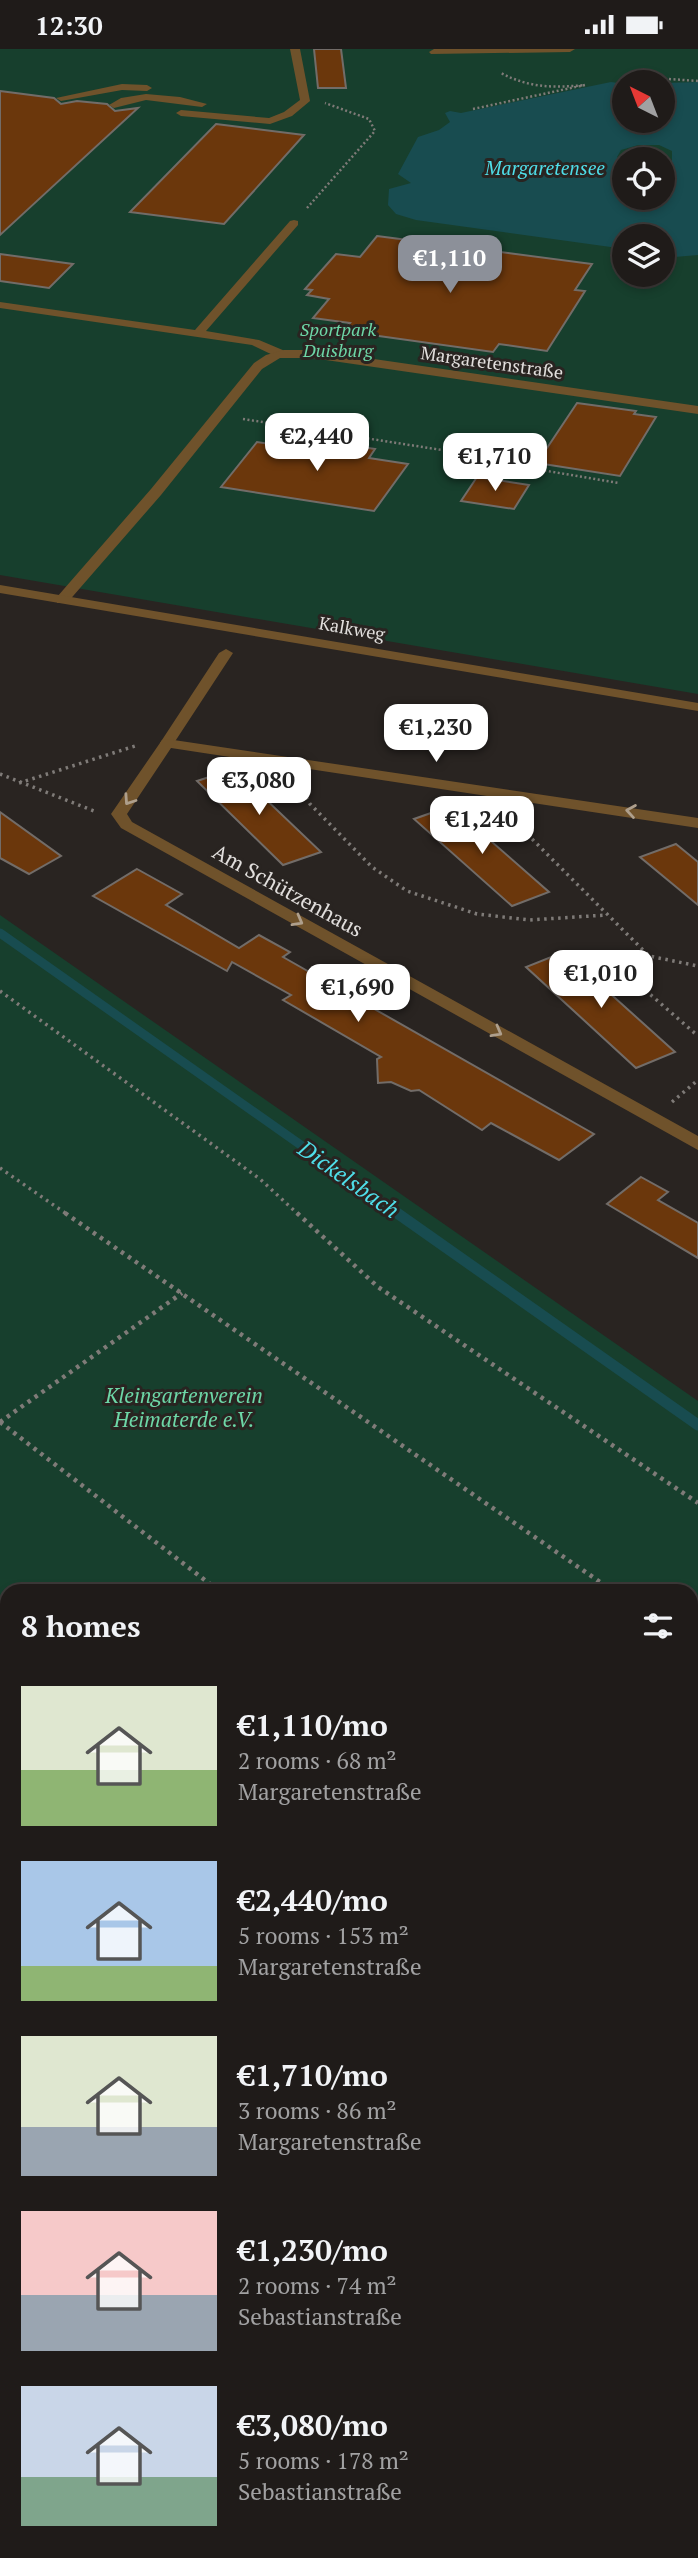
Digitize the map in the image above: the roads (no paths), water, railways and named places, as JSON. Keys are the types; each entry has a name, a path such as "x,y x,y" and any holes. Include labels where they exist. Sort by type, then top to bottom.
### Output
{"street":[{"path":"181,113 270,121 288,114 306,101 295,49"},
{"path":"434,52 570,49"},
{"path":"61,98 129,86 148,89 167,98"},
{"path":"114,105 137,98 167,98 211,106 217,117"},
{"path":"198,333 294,223"},
{"name":"Margaretenstraße","path":"0,305 255,342 281,353 312,354 698,410"},
{"path":"62,600 258,366 267,358 281,353"},
{"name":"Kalkweg","path":"0,589 698,707"},
{"path":"226,653 167,743 698,823"},
{"name":"Am Schützenhaus","path":"167,743 119,814 126,825 698,1144"}],"water":[{"name":"Margaretensee","path":"611,82 612,133 676,133 676,83 698,82 698,255 675,257 675,224 612,224 612,247 416,220 396,214 388,205 389,189 411,183 398,174 418,137 439,130 450,122 445,113 461,113"}],"waterway":[{"name":"Dickelsbach","path":"0,933 400,1215"},
{"name":"Dickelsbach","path":"397,1213 698,1425"}],"park label":[{"name":"Sportpark Duisburg","path":"338,340"},
{"name":"Kleingartenverein Heimaterde e.V.","path":"184,1407"}]}
